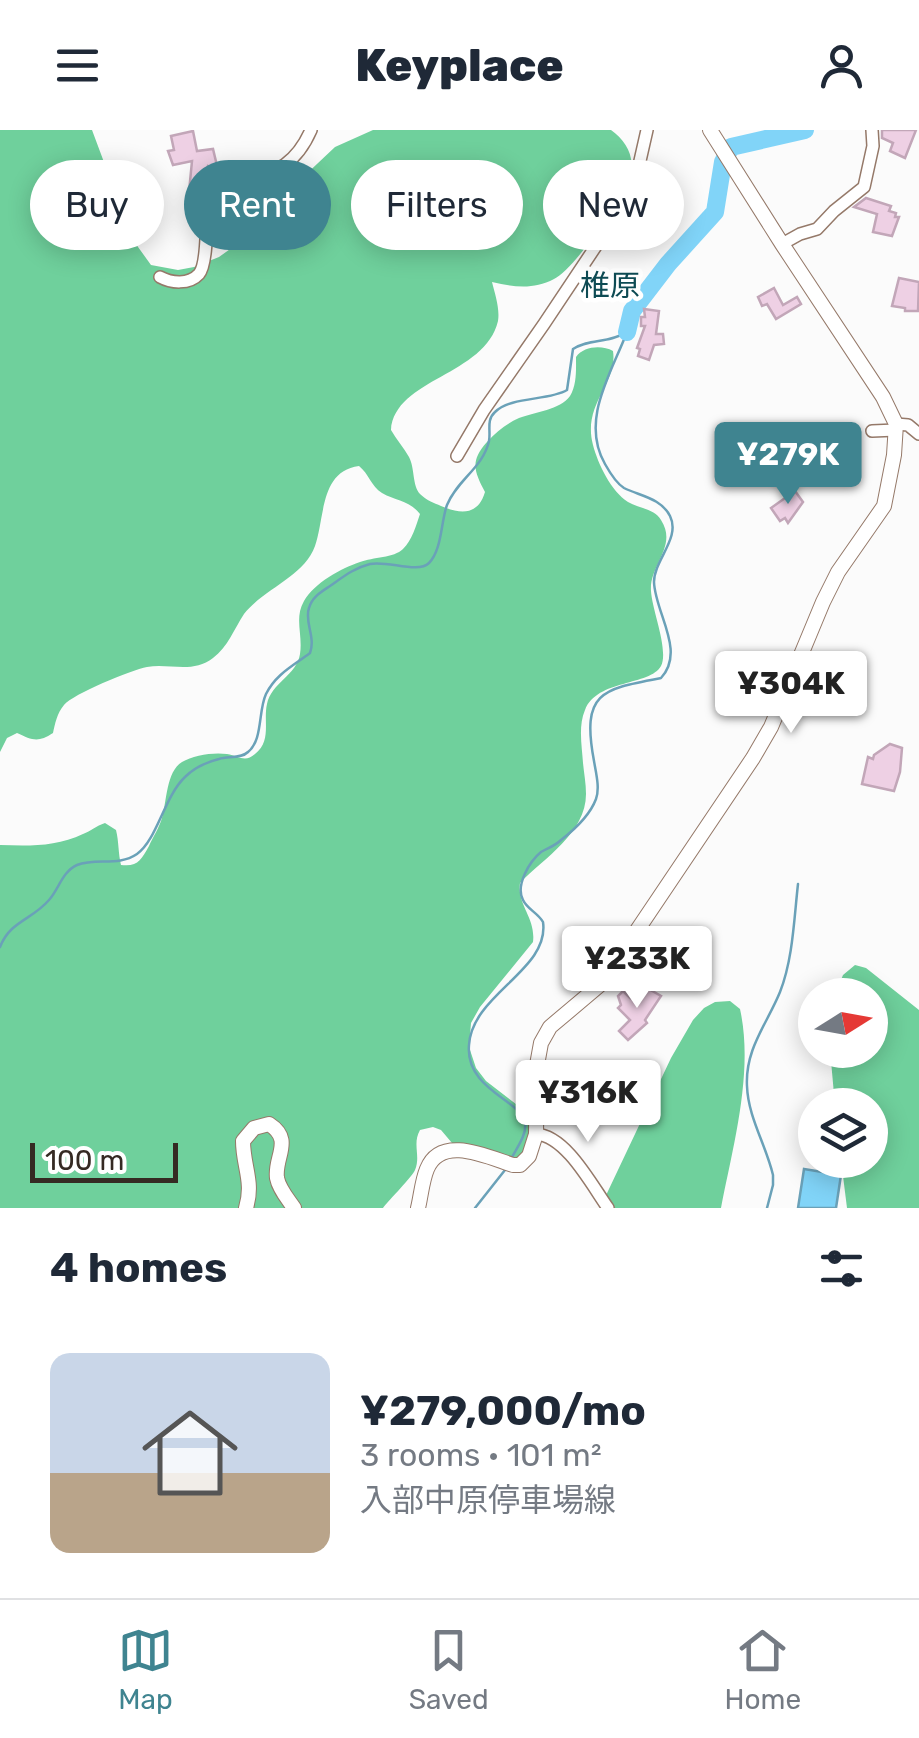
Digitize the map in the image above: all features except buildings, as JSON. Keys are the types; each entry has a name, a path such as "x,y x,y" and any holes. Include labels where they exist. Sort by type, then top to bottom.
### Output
{"main road":[{"path":"418,1208 427,1168 435,1157 456,1150 520,1165 530,1156 536,1134 537,1065 550,1027 601,984 753,758 771,727 838,572 884,506 896,427 883,396 714,136"},
{"path":"246,1208 251,1190 242,1141 261,1124 277,1128 281,1137 277,1176 294,1208"}],"street":[{"path":"160,276 169,282 185,282 198,274 204,262 207,191 221,182 254,178 294,158 311,130"},
{"path":"457,456 618,213 637,174 647,130"},
{"path":"782,244 818,229 834,210 864,187 873,146 872,130"},
{"path":"872,431 908,424 919,434"},
{"path":"536,1134 549,1135 567,1150 608,1208"}],"green space":[{"path":"0,130 92,130 103,160 30,160 30,250 140,250 151,265 178,270 194,267 229,250 331,250 331,160 321,160 335,147 373,130 611,130 620,138 631,160 543,160 543,250 583,250 563,272 539,285 492,282 498,321 490,339 476,354 408,399 396,413 391,430 409,457 420,494 448,509 468,511 478,505 485,492 476,466 487,442 514,420 566,401 574,387 579,353 599,347 609,349 613,351 613,363 592,418 595,452 616,491 628,502 655,513 665,529 665,547 651,591 663,650 661,666 646,677 600,693 585,710 581,730 584,808 571,833 520,883 533,942 471,1023 469,1047 476,1068 486,1081 525,1111 530,1121 529,1146 517,1161 452,1143 433,1127 420,1130 415,1170 383,1208 0,1208 0,845 63,841 105,823 116,830 121,865 138,862 161,822 170,780 182,762 210,754 248,758 260,749 269,697 298,661 300,614 309,594 345,568 399,552 411,537 420,514 416,509 378,490 359,466 346,470 337,477 326,497 310,557 293,575 252,605 218,654 197,666 147,667 103,683 64,705 53,733 35,739 17,733 7,738 0,752"},
{"path":"855,965 879,978 842,978"},
{"path":"888,985 919,1010 919,1208 847,1208 843,1178 888,1178 888,1088 833,1088 832,1068 888,1068"},
{"path":"730,1001 740,1009 745,1058 740,1109 721,1208 600,1208 693,1020 715,1002"}],"water":[{"path":"803,1178 841,1178 836,1208 798,1208"}],"waterway":[{"path":"627,332 632,311 715,212 723,162 731,147 805,130"},
{"path":"0,947 15,926 49,900 72,868 137,854 150,839 178,785 189,774 210,762 242,756 253,747 270,687 310,653 308,613 317,595 370,564 418,567 429,563 451,496 486,450 495,412 510,403 567,390 573,349 627,332"},
{"path":"511,1159 523,1137 525,1123 522,1115 476,1073 469,1045 473,1027 535,954 542,939 543,922 521,894 528,867 541,852 576,827 596,799 591,738 594,707 610,691 661,678 671,656 654,582 670,541 670,516 656,501 616,481 598,447 601,397 627,332"},
{"path":"767,1208 773,1175 750,1109 747,1073 753,1048 788,966 798,884"},
{"path":"475,1208 505,1170"}],"district":[{"name":"椎原","path":"610,286"}]}
